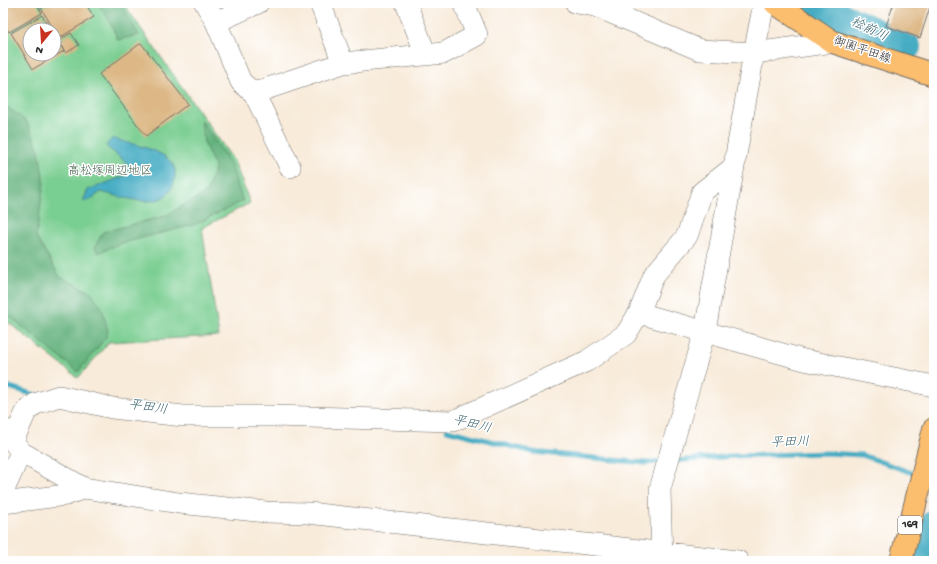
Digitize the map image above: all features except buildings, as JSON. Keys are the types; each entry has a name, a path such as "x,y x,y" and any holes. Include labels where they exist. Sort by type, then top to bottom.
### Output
{"main road":[{"name":"御園平田線","path":"775,3 833,42 934,75"},
{"name":"169","path":"901,561 934,428"}],"street":[{"path":"204,3 216,22 241,82 254,93 290,167"},
{"path":"216,22 258,3"},
{"path":"320,3 343,63"},
{"path":"406,3 426,55"},
{"path":"254,93 343,63 444,52 476,35 464,3"},
{"path":"576,3 595,6 700,50 754,53 833,42"},
{"path":"662,556 660,490 668,456 705,331 764,3"},
{"path":"3,492 12,440 26,412 35,404 59,396 112,408 183,416 272,416 453,421 587,361 626,334 639,314 654,275 687,236 702,192 734,167"},
{"path":"639,314 705,331 804,360 934,386"},
{"path":"12,440 84,488 211,506 266,512 308,513 662,556 738,561"},
{"path":"3,502 66,495 84,488"}],"green space":[{"name":"高松塚周辺地区","path":"3,3 123,3 234,161 250,203 202,228 219,336 109,342 78,378 3,318"},
{"path":"97,3 120,3 139,35 118,40 106,14"},
{"path":"3,104 27,122 39,150 44,183 36,237 60,277 91,292 102,308 108,331 107,336 78,372 3,311"},
{"path":"201,120 230,163 243,201 196,224 119,244 98,253 95,247 103,232 165,216 207,192 215,167 204,143"}],"water":[{"path":"112,138 152,150 166,157 173,164 175,172 174,182 169,192 162,198 153,201 143,201 101,192 88,201 83,201 88,190 127,175 128,164 106,146"}],"waterway":[{"name":"桧前川","path":"811,3 906,47"},
{"name":"平田川","path":"3,385 38,396"},
{"name":"平田川","path":"447,430 533,452 645,463 664,461"},
{"name":"平田川","path":"674,461 734,456 826,453 862,455 918,475"},
{"path":"925,561 934,525"}]}
